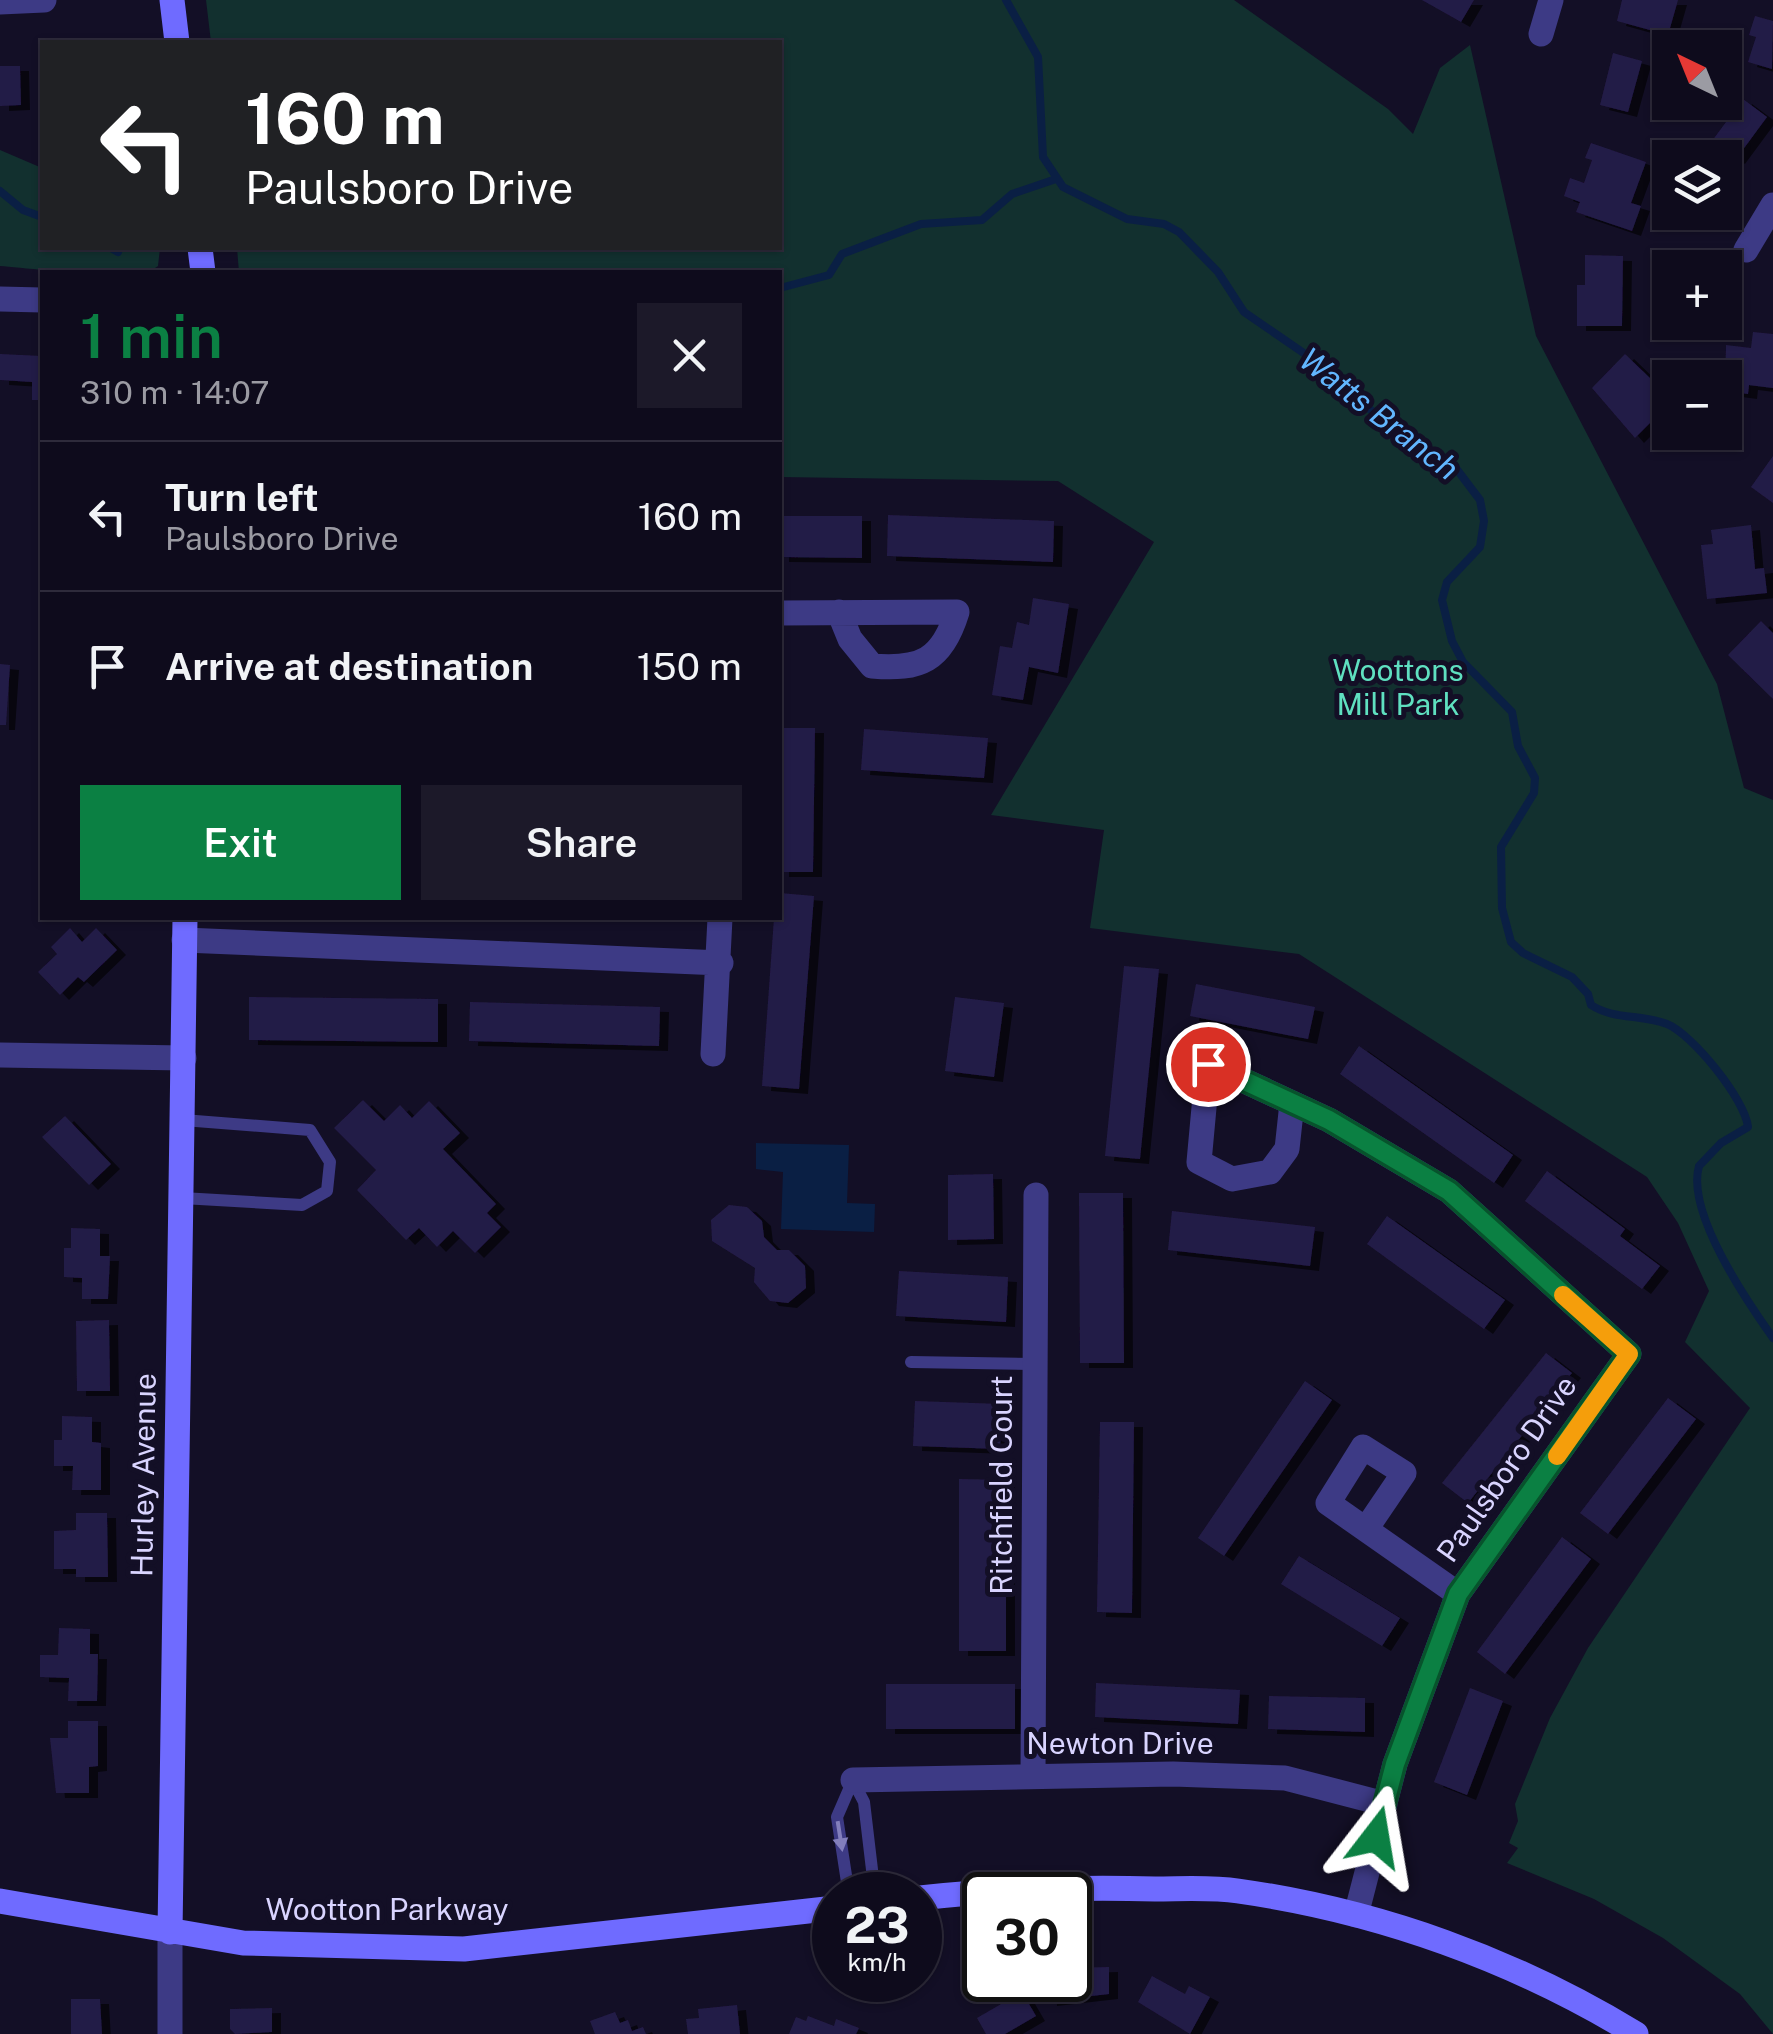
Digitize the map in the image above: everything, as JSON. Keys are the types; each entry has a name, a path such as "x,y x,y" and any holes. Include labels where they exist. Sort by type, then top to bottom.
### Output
{"main road":[{"path":"172,0 177,40"},
{"name":"Hurley Avenue","path":"170,1932 185,929"},
{"path":"942,1895 1013,1887 1236,1890 1356,1915 1456,1945 1570,1994 1636,2034"},
{"name":"Wootton Parkway","path":"0,1901 243,1942 464,1949 812,1911"}],"street":[{"path":"0,2 44,0"},
{"path":"1541,34 1550,0"},
{"path":"1746,250 1773,205"},
{"path":"0,298 40,300"},
{"path":"782,613 839,612"},
{"path":"713,1054 721,963 720,920"},
{"path":"185,929 721,963"},
{"path":"0,1055 184,1058"},
{"name":"Paulsboro Drive","path":"1292,1103 1287,1149 1270,1172 1232,1179 1198,1162 1208,1064 1292,1103 1449,1191 1629,1354 1458,1594 1385,1804 1356,1915"},
{"name":"Ritchfield Court","path":"1034,1776 1036,1194"},
{"path":"1366,1529 1458,1594"},
{"name":"Newton Drive","path":"853,1780 1034,1776 1286,1778 1385,1804"},
{"name":"Hurley Avenue","path":"170,1932 170,2034"}],"lane":[{"path":"182,1198 302,1205 327,1191 330,1162 310,1130 183,1120"},
{"path":"911,1362 1035,1364"},
{"path":"845,1872 837,1817 853,1780"},
{"path":"853,1780 864,1802 872,1872"}],"green space":[{"name":"Woottons Mill Park","path":"206,0 1234,0 1388,109 1413,134 1440,68 1470,45 1536,336 1717,684 1744,788 1773,800 1773,2034 1740,1994 1663,1938 1594,1899 1507,1863 1518,1848 1509,1843 1518,1821 1515,1804 1550,1718 1588,1648 1750,1408 1685,1342 1709,1291 1678,1223 1647,1177 1299,954 1090,928 1104,830 991,815 1154,542 1058,481 782,477 782,270 239,270 237,250 782,250 782,40 211,40"},
{"path":"0,150 40,167 40,250 160,250 158,266 149,270 0,266"}],"water":[{"path":"756,1143 849,1145 847,1203 875,1204 874,1232 781,1229 783,1172 756,1169"}],"building":[{"path":"1422,0 1474,0 1461,22"},
{"path":"1622,0 1678,0 1669,30 1652,31 1617,21"},
{"path":"1755,16 1773,21 1772,69 1748,62 1756,37 1749,35"},
{"path":"1613,53 1642,61 1628,112 1600,105"},
{"path":"0,66 20,66 21,105 0,106"},
{"path":"1742,100 1767,117 1742,151 1742,140 1713,140 1728,120 1742,120"},
{"path":"1591,143 1646,162 1631,203 1641,206 1632,231 1576,212 1580,202 1564,196 1570,178 1584,183 1592,160 1585,158"},
{"path":"1585,255 1623,256 1622,326 1577,326 1577,285 1585,285"},
{"path":"1753,332 1773,334 1773,388 1749,385 1748,394 1742,393 1742,360 1726,360 1726,345 1751,348"},
{"path":"0,354 40,356 40,400 32,400 32,382 0,380"},
{"path":"1625,354 1652,380 1652,421 1635,438 1592,388"},
{"path":"1773,456 1773,503 1751,487"},
{"path":"888,515 1054,521 1053,562 887,556"},
{"path":"782,516 862,516 862,558 782,557"},
{"path":"1751,525 1755,569 1764,568 1767,593 1707,599 1701,545 1713,544 1711,530"},
{"path":"1033,598 1069,604 1058,673 1029,667 1023,700 992,695 1000,646 1012,648 1017,622 1029,625"},
{"path":"1761,621 1773,633 1773,699 1728,655"},
{"path":"0,664 10,665 6,725 0,725"},
{"path":"782,728 815,728 813,872 782,872"},
{"path":"864,729 988,738 984,778 861,770"},
{"path":"782,893 814,896 799,1089 762,1086 774,920 782,920"},
{"path":"70,928 82,942 96,928 117,950 84,982 78,977 60,995 38,972 57,954 51,947"},
{"path":"1124,966 1159,969 1140,1159 1105,1156"},
{"path":"1196,984 1315,1007 1308,1039 1190,1016"},
{"path":"249,997 438,999 438,1042 249,1040"},
{"path":"955,997 1004,1003 994,1077 945,1071"},
{"path":"470,1002 660,1007 659,1046 469,1041"},
{"path":"1359,1046 1513,1155 1494,1183 1340,1074"},
{"path":"363,1100 384,1121 400,1105 412,1118 429,1101 460,1133 443,1149 496,1204 487,1213 501,1227 475,1253 453,1231 437,1247 419,1228 406,1240 357,1190 376,1170 334,1128"},
{"path":"65,1116 111,1164 89,1185 42,1137"},
{"path":"1547,1171 1625,1229 1620,1236 1660,1266 1642,1289 1525,1201"},
{"path":"993,1174 994,1239 948,1240 948,1175"},
{"path":"1079,1193 1123,1193 1124,1363 1080,1363"},
{"path":"729,1205 747,1207 762,1221 764,1237 777,1250 789,1250 805,1266 806,1288 788,1303 770,1301 754,1282 755,1268 712,1241 711,1220"},
{"path":"1172,1211 1315,1227 1310,1266 1168,1250"},
{"path":"1387,1216 1505,1300 1484,1329 1367,1244"},
{"path":"71,1228 100,1229 100,1256 110,1256 108,1299 82,1299 82,1278 64,1277 64,1248 71,1248"},
{"path":"899,1271 1008,1277 1006,1322 896,1316"},
{"path":"109,1320 110,1391 77,1391 76,1321"},
{"path":"1546,1353 1572,1373 1468,1503 1442,1483"},
{"path":"1305,1381 1332,1400 1224,1556 1198,1538"},
{"path":"1668,1398 1696,1419 1608,1534 1580,1513"},
{"path":"915,1401 1002,1404 1000,1449 913,1446"},
{"path":"62,1416 92,1417 92,1442 101,1443 101,1490 72,1490 73,1466 54,1466 54,1440 62,1440"},
{"path":"1100,1422 1134,1422 1132,1613 1097,1612"},
{"path":"959,1479 1006,1480 1006,1651 959,1651"},
{"path":"76,1513 107,1513 108,1577 76,1577 76,1569 54,1569 54,1531 76,1530"},
{"path":"1562,1537 1591,1559 1505,1674 1477,1652"},
{"path":"1299,1556 1400,1618 1382,1646 1281,1584"},
{"path":"59,1628 90,1629 90,1654 98,1654 97,1701 68,1701 69,1678 40,1677 40,1655 58,1655"},
{"path":"1096,1683 1240,1690 1238,1724 1095,1717"},
{"path":"886,1684 1015,1684 1015,1729 886,1729"},
{"path":"1470,1688 1503,1701 1467,1795 1434,1782"},
{"path":"1269,1696 1365,1698 1365,1732 1268,1729"},
{"path":"68,1721 98,1721 98,1766 89,1767 89,1793 56,1793 50,1738 68,1738"},
{"path":"1092,1967 1109,1967 1109,1994 1092,1996"},
{"path":"1152,1976 1185,1994 1189,1986 1210,1997 1190,2034 1138,2002"},
{"path":"71,1999 100,1999 102,2034 71,2034"},
{"path":"1005,2002 1028,2002 1036,2016 1005,2034 986,2034 977,2018"},
{"path":"737,2005 740,2034 688,2034 686,2019 699,2018 698,2009"},
{"path":"272,2008 272,2032 235,2034 230,2029 230,2009"},
{"path":"615,2012 620,2023 628,2020 632,2031 643,2027 646,2034 595,2034 590,2021"},
{"path":"808,2016 834,2026 836,2019 859,2028 856,2034 789,2034 796,2017 806,2021"}],"waterway":[{"name":"Watts Branch","path":"1006,0 1038,57 1043,157 1063,187 1127,219 1164,224 1179,232 1218,272 1244,312 1308,356 1347,394 1455,467 1480,500 1484,521 1480,547 1447,582 1442,600 1452,641 1463,662 1512,712 1518,746 1535,778 1534,793 1501,847 1502,908 1511,942 1523,953 1572,977 1588,994 1591,1005 1600,1010 1657,1021 1678,1030 1703,1054 1738,1100 1748,1127 1721,1143 1699,1166 1697,1185 1701,1207 1721,1255 1773,1338"},
{"path":"782,287 829,275 842,254 921,224 982,220 1012,194 1056,179"},
{"path":"0,191 23,210 40,216"},
{"path":"114,250 118,252"}],"slow traffic":[{"path":"1557,1456 1629,1354 1563,1295"}],"route":[{"path":"1208,1064 1329,1120 1449,1191 1629,1354 1458,1594 1395,1764 1376,1837"}]}
